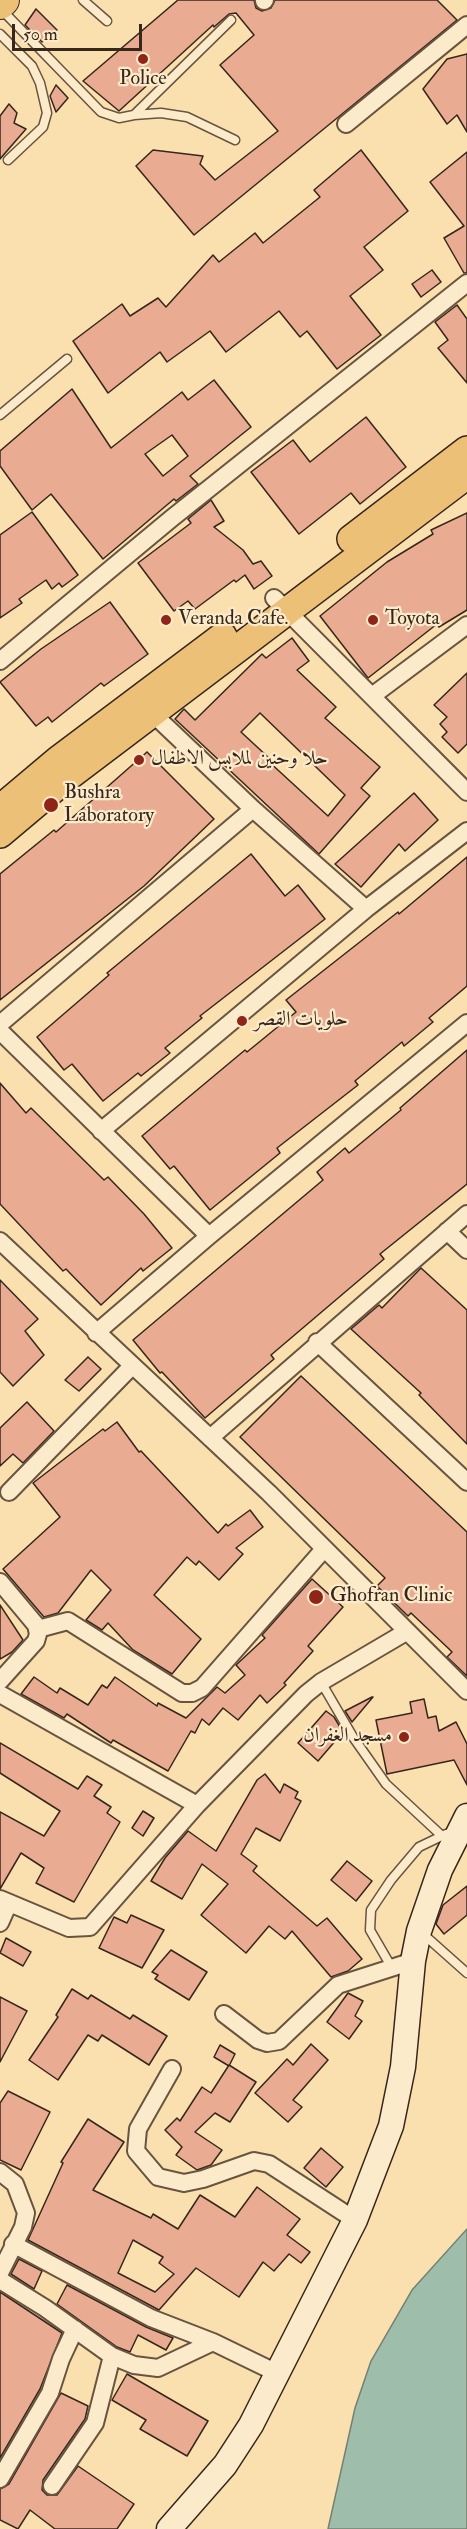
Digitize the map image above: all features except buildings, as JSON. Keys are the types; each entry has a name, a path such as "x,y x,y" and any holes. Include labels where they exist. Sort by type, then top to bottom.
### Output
{"main road":[{"path":"0,834 69,776 152,713 467,450"},
{"path":"0,809 58,760 467,475"},
{"path":"169,2529 225,2465 251,2425 356,2220 391,2126 403,2067 403,1965 419,1931 456,1826"}],"street":[{"path":"346,124 467,25"},
{"path":"0,661 172,518 467,283"},
{"path":"281,604 467,792"},
{"path":"372,696 467,625"},
{"path":"152,713 253,809 366,909"},
{"path":"0,1024 253,809"},
{"path":"101,1131 366,909 467,831"},
{"path":"96,1333 209,1236 467,1023"},
{"path":"0,1031 209,1236"},
{"path":"210,1438 317,1342 467,1214"},
{"path":"447,1231 467,1250"},
{"path":"0,1241 210,1438 467,1691"},
{"path":"317,1342 467,1482"},
{"path":"9,1492 132,1366"},
{"path":"38,1629 68,1621 182,1694 192,1693 202,1688 324,1549"},
{"path":"0,1582 38,1629 36,1641 1,1682 197,1805"},
{"path":"0,1923 5,1901 69,1928 90,1927 197,1805 321,1682 406,1632"},
{"path":"224,2014 258,2040 267,2043 279,2041 338,1985 403,1965"},
{"path":"172,2069 138,2129 136,2151 158,2176 184,2183 255,2161 269,2164 356,2220"},
{"path":"0,2172 15,2184 26,2213 23,2227 0,2273"},
{"path":"13,2244 151,2318 213,2342 279,2374"},
{"path":"0,2280 112,2356 134,2365 158,2368 213,2342"},
{"path":"0,2479 50,2393 61,2359 75,2330"},
{"path":"52,2486 95,2423 112,2356"}],"lane":[{"path":"83,0 107,21"},
{"path":"0,8 101,111 119,118 160,113 187,117 234,140"},
{"path":"134,115 231,20"},
{"path":"0,34 32,66 40,83 47,112 43,127 8,160"},
{"path":"0,415 67,359"},
{"path":"321,1682 353,1737 386,1784 456,1826 419,1847 390,1880 371,1910 369,1930 403,1965"},
{"path":"419,1931 467,1973"}],"shaded area":[{"path":"467,2229 467,2529 328,2529 355,2408 371,2361 412,2290"}],"place":[{"name":"Police","path":"143,59"},
{"name":"Veranda Cafe.","path":"166,620"},
{"name":"Toyota","path":"373,620"},
{"name":"حلا وحنين لملابس الاطفال","path":"139,760"},
{"name":"Bushra Laboratory","path":"51,805"},
{"name":"حلويات القصر","path":"242,1021"},
{"name":"Ghofran Clinic","path":"316,1597"},
{"name":"مسجد الغفران","path":"404,1737"}]}
